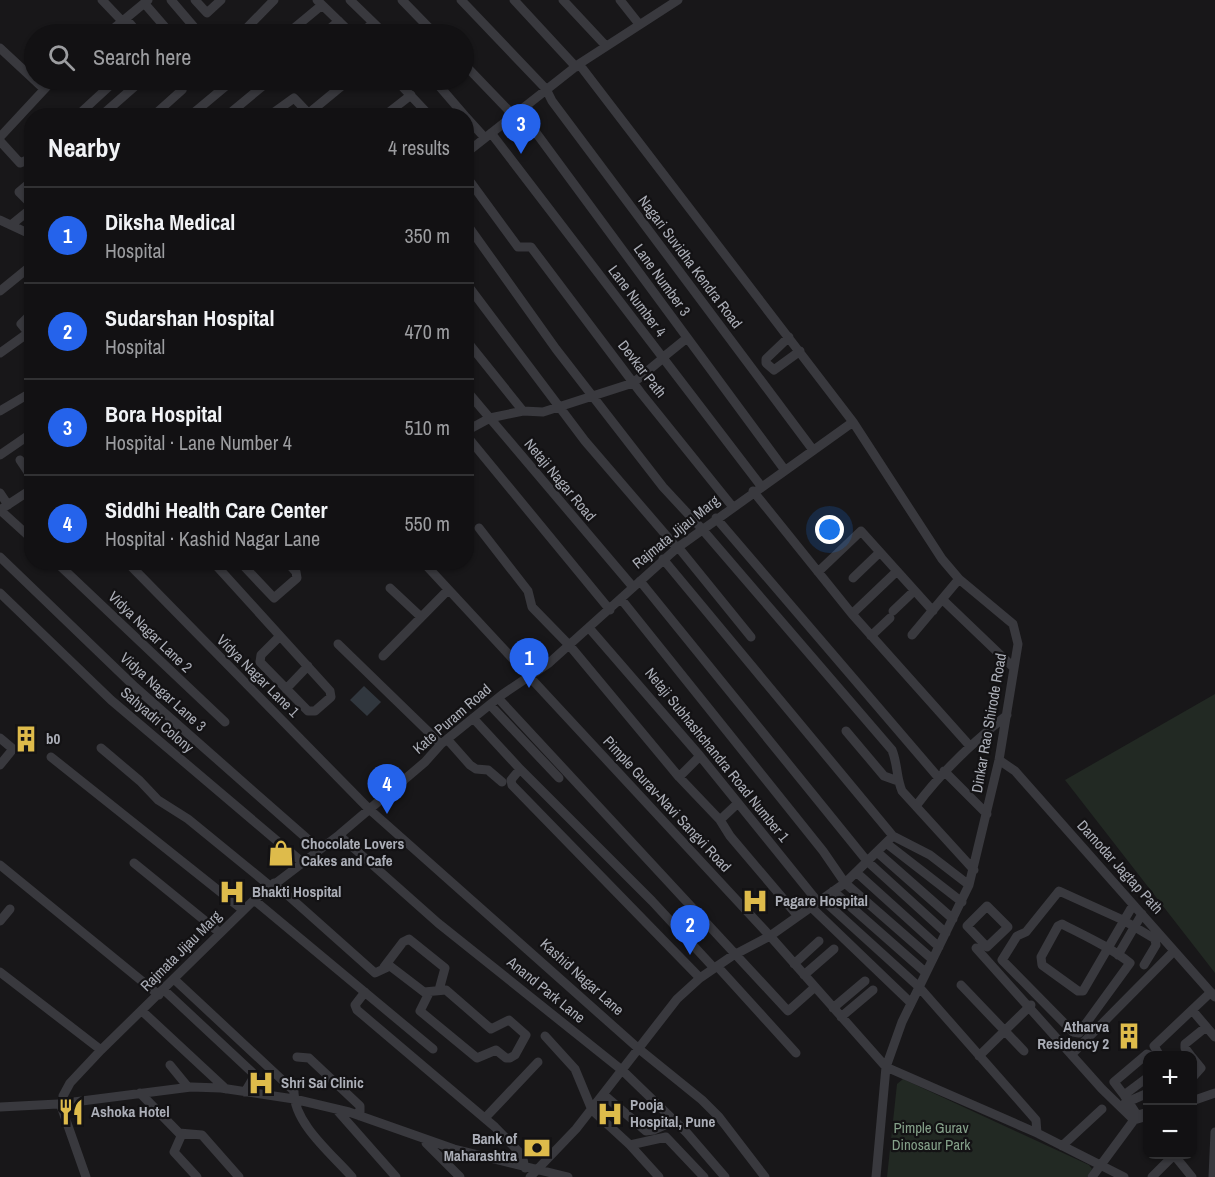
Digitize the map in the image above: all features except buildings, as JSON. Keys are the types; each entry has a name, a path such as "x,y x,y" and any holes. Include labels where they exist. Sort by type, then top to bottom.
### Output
{"street":[{"path":"102,0 128,24"},
{"path":"132,0 144,4 162,24"},
{"path":"171,0 191,24"},
{"path":"195,0 207,13 221,0"},
{"path":"251,24 274,0"},
{"path":"350,0 372,23"},
{"path":"402,0 425,24"},
{"name":"Nagari Suvidha Kendra Road","path":"461,0 546,89 566,120 813,450"},
{"name":"Dinkar Rao Shirode Road","path":"514,0 578,66 800,351 853,422 933,545 959,579 1013,624 1018,644 1007,715 974,870 962,902 911,1003 886,1067 876,1177"},
{"path":"563,0 606,46"},
{"path":"620,0 639,24"},
{"path":"474,146 546,89 606,46 677,0"},
{"path":"297,24 320,2 342,24"},
{"path":"121,24 144,4"},
{"path":"335,24 339,21"},
{"path":"0,48 24,70"},
{"path":"474,74 513,115"},
{"path":"27,108 43,90"},
{"path":"86,108 105,90"},
{"path":"110,108 131,90"},
{"path":"162,108 182,90"},
{"path":"200,108 221,90"},
{"path":"236,108 258,90"},
{"path":"317,108 338,90"},
{"path":"406,90 423,108"},
{"name":"Lane Number 4","path":"443,90 459,108"},
{"path":"394,108 411,95"},
{"path":"281,108 294,98 304,108"},
{"path":"24,112 0,139 20,163 24,161"},
{"name":"Lane Number 3","path":"513,115 523,115 784,469"},
{"name":"Lane Number 4","path":"474,123 488,135 662,359 818,572 871,636 969,745"},
{"name":"Devkar Path","path":"474,187 518,246 531,247 633,383 732,506"},
{"path":"11,225 24,213"},
{"path":"0,220 24,232"},
{"path":"474,235 593,397 663,487 702,529 892,750 899,767 898,781 902,791 974,870"},
{"path":"0,291 24,272"},
{"path":"474,294 559,408 751,637"},
{"path":"789,337 766,359 772,371 800,351"},
{"path":"474,428 490,418 523,411 543,412 633,383 687,338"},
{"path":"0,353 24,339"},
{"path":"474,350 523,411"},
{"path":"0,411 24,397"},
{"name":"Netaji Nagar Road","path":"474,399 636,584 867,861 946,933"},
{"name":"Rajmata Jijau Marg","path":"528,677 590,629 677,547 853,422"},
{"path":"0,455 24,438"},
{"path":"474,443 610,610"},
{"path":"20,460 24,466"},
{"path":"542,479 550,472"},
{"path":"0,493 3,508 24,530"},
{"path":"3,508 24,494"},
{"path":"716,518 904,740 987,814"},
{"path":"479,528 528,591 532,607 570,646 679,777 720,820 730,836 797,915"},
{"path":"818,572 861,531 933,611"},
{"path":"853,578 879,552"},
{"name":"Vidya Nagar Lane 3","path":"0,557 135,687 312,843"},
{"path":"663,559 890,839 962,902"},
{"name":"Vidya Nagar Lane 2","path":"64,570 225,722"},
{"name":"Vidya Nagar Lane 1","path":"135,570 369,809"},
{"path":"220,570 308,666 332,694 328,701 311,712 260,662 261,655 280,636"},
{"path":"224,575 230,570"},
{"path":"247,570 274,598 297,578 294,570"},
{"name":"Pimple Gurav-Navi Sangvi Road","path":"430,570 770,936 886,1067"},
{"path":"852,614 896,572"},
{"path":"912,635 959,579"},
{"path":"390,588 421,617"},
{"path":"382,656 448,590"},
{"path":"871,636 914,591"},
{"name":"Sahyadri Colony","path":"0,593 111,700 302,861"},
{"path":"621,599 824,851 844,883 933,959"},
{"path":"943,600 1014,668"},
{"name":"Netaji Subhashchandra Road Number 1","path":"590,629 700,756 817,903"},
{"path":"338,644 470,765 476,770 488,770 502,782"},
{"path":"286,689 308,666"},
{"name":"Kate Puram Road","path":"369,809 425,762 444,742 528,677"},
{"path":"498,698 737,953 788,1011 815,987"},
{"path":"490,705 559,778"},
{"path":"916,806 941,774 969,745 1007,715"},
{"path":"473,718 520,769 716,967 796,1053"},
{"path":"846,731 884,776 898,781"},
{"path":"0,738 13,749 0,765"},
{"path":"892,750 904,740"},
{"path":"101,748 140,781 158,800 188,819 272,885 375,973 384,967 403,942 409,939 445,968 440,990"},
{"path":"679,777 700,756"},
{"path":"51,757 243,910"},
{"name":"Damodar Jagtap Path","path":"999,760 1015,771 1213,995"},
{"path":"520,769 511,780 512,785 700,978"},
{"path":"720,820 738,803"},
{"name":"Rajmata Jijau Marg","path":"62,1101 70,1083 101,1050 162,993 243,910 369,809"},
{"name":"Kashid Nagar Lane","path":"369,809 639,1049 719,1117 765,1177"},
{"name":"Anand Park Lane","path":"339,835 438,923 623,1071 674,1121 725,1177"},
{"path":"534,1174 592,1110 677,999 700,978 737,953 770,936 844,883 890,839"},
{"path":"890,839 930,855 969,885"},
{"path":"877,852 953,919"},
{"path":"134,863 220,933"},
{"path":"0,865 162,993 255,1075 245,1092"},
{"path":"856,872 939,947"},
{"path":"833,891 926,972"},
{"path":"1133,905 1123,920 1106,948 1085,988 1080,991 1042,965 1039,960 1061,924 1106,948 1130,962 1079,1033 1073,1032 1008,969 1002,958 1017,936 1026,932 1055,892 1061,891 1123,920 1156,941 1144,965"},
{"path":"254,900 433,1049"},
{"path":"817,903 919,987 1036,1120 1037,1133"},
{"path":"817,903 911,1003"},
{"path":"982,950 1008,927 987,906 967,927 982,950 1028,1007 1134,1120"},
{"path":"0,921 10,909"},
{"path":"1118,955 1142,914"},
{"path":"794,964 819,940"},
{"path":"804,975 834,949"},
{"path":"1072,1054 1174,951"},
{"path":"384,967 390,966 423,993 446,990 491,1029 506,1020 526,1035 515,1055 506,1058 496,1050 477,1058 420,1011 429,993"},
{"path":"0,972 101,1050"},
{"path":"175,980 294,1091 294,1099 308,1126 352,1177"},
{"path":"833,1008 865,981"},
{"path":"961,984 1024,1051"},
{"path":"842,1017 873,990"},
{"path":"364,993 355,1005 357,1010 485,1118 522,1155 525,1168"},
{"path":"1157,1051 1154,1046 1192,1010 1213,995"},
{"path":"979,1056 1038,998"},
{"path":"1192,1010 1215,1037"},
{"path":"142,1011 227,1089"},
{"path":"1188,1051 1185,1044 1206,1026"},
{"path":"545,1036 575,1069 592,1110 659,1177"},
{"path":"297,1057 309,1058 360,1106 360,1116"},
{"path":"1143,1057 1114,1082 1137,1115 1143,1114"},
{"path":"485,1118 538,1062"},
{"path":"170,1065 189,1088"},
{"path":"886,1067 1037,1133 1124,1177"},
{"path":"1119,1106 1143,1082"},
{"path":"0,1105 90,1099 189,1088 227,1089 336,1108 422,1139 525,1168 534,1174 566,1177"},
{"path":"140,1092 182,1134 202,1135 239,1177"},
{"path":"1197,1098 1215,1093"},
{"path":"1126,1097 1143,1094"},
{"path":"604,1095 646,1131 654,1131 674,1121"},
{"path":"62,1101 74,1129 78,1153 86,1177"},
{"path":"336,1108 396,1177"},
{"path":"1062,1146 1102,1109"},
{"path":"1092,1177 1134,1120 1143,1116"},
{"path":"1213,1177 1215,1132"},
{"path":"182,1134 174,1152 197,1177"},
{"path":"630,1146 666,1137 704,1177"},
{"path":"422,1139 460,1177"},
{"path":"1152,1177 1174,1155 1192,1177"}],"green space":[{"path":"1215,694 1215,973 1065,780"},
{"name":"Pimple Gurav Dinosaur Park","path":"903,1079 1089,1165 1092,1169 1087,1177 887,1177 897,1084"}],"shaded area":[{"path":"364,686 381,702 367,716 350,700"}],"place":[{"name":"Bora Hospital","path":"521,154"},
{"name":"Diksha Medical","path":"529,688"},
{"name":"b0","path":"26,739"},
{"name":"Siddhi Health Care Center","path":"387,814"},
{"name":"Chocolate Lovers Cakes and Cafe","path":"281,853"},
{"name":"Bhakti Hospital","path":"232,892"},
{"name":"Pagare Hospital","path":"755,901"},
{"name":"Sudarshan Hospital","path":"690,955"},
{"name":"Atharva Residency 2","path":"1129,1036"},
{"name":"Shri Sai Clinic","path":"261,1083"},
{"name":"Ashoka Hotel","path":"71,1112"},
{"name":"Pooja Hospital, Pune","path":"610,1114"},
{"name":"Bank of Maharashtra","path":"537,1148"}]}
